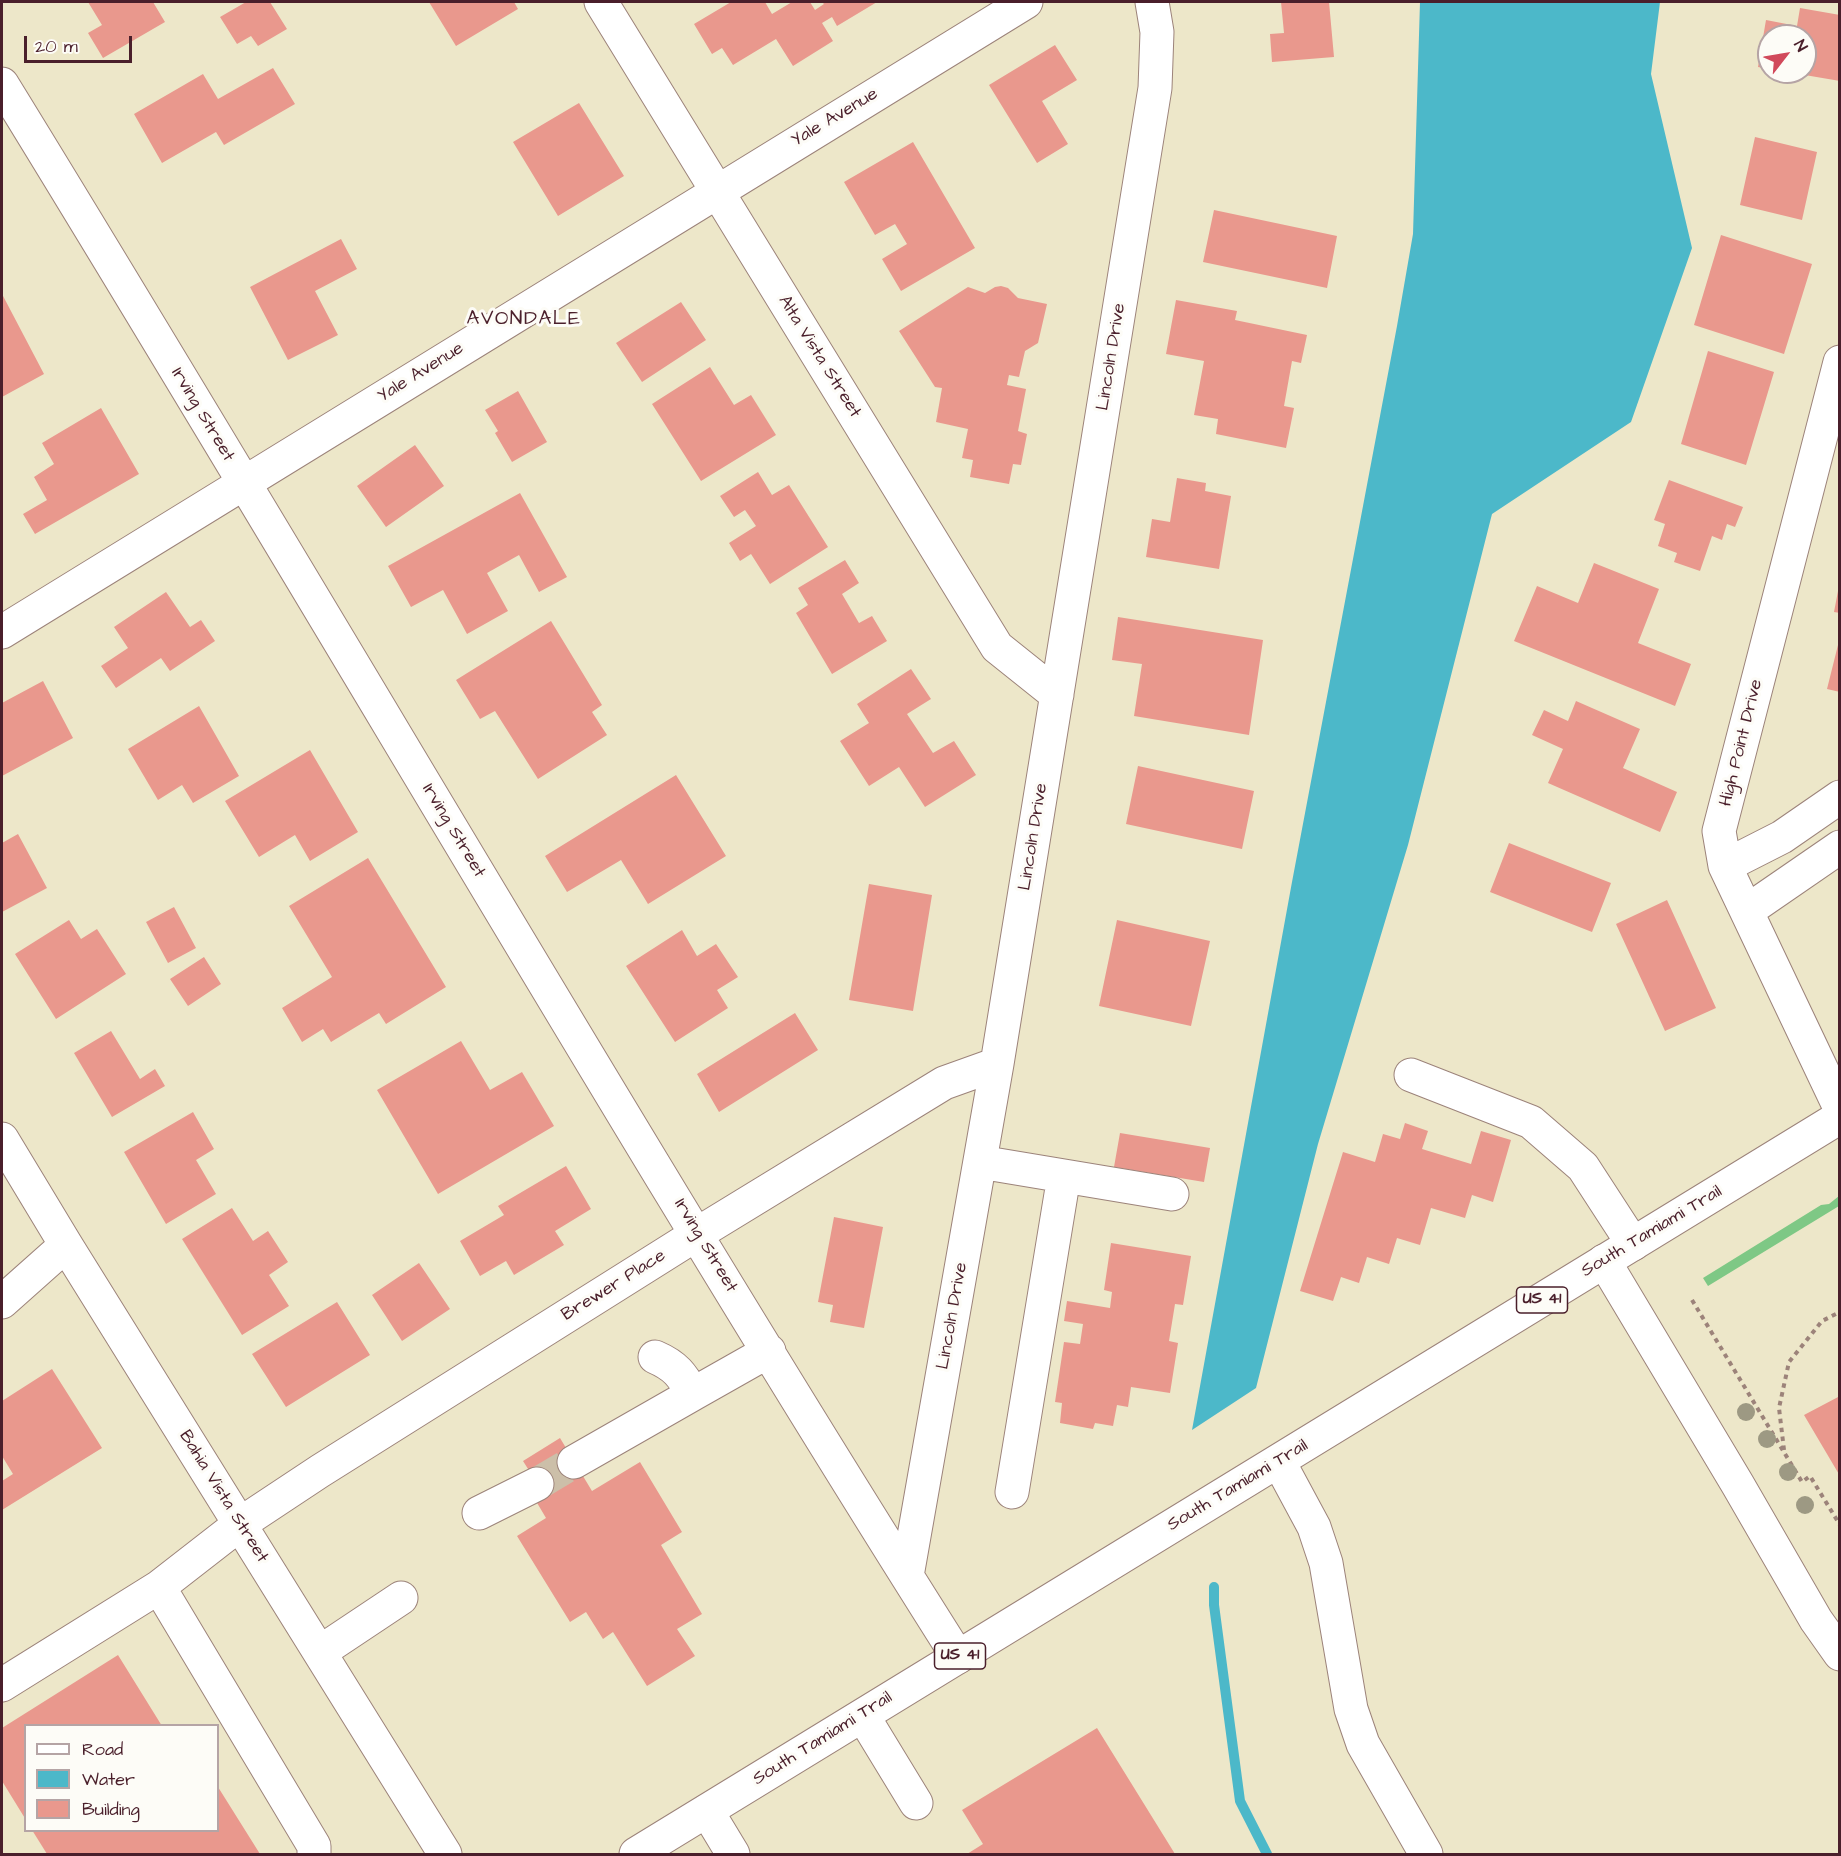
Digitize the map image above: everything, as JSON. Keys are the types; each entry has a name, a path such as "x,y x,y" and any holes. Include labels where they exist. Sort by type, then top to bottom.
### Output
{"street":[{"name":"Alta Vista Street","path":"601,2 997,647 1058,694"},
{"name":"Yale Avenue","path":"2,632 1026,2"},
{"name":"Lincoln Drive","path":"907,1576 997,1064 1155,88 1157,32 1152,2"},
{"name":"Irving Street","path":"2,84 697,1234 907,1576"},
{"name":"High Point Drive","path":"1839,362 1719,831 1725,866 1839,1108"},
{"path":"1725,866 1782,837 1839,797"},
{"path":"1747,911 1839,847"},
{"name":"Brewer Place","path":"2,1685 159,1587 240,1524 340,1459 697,1234 944,1083 997,1064"},
{"path":"1411,1075 1531,1122 1583,1167 1633,1244"},
{"name":"South Tamiami Trail","path":"636,1854 1839,1118"},
{"name":"Bahia Vista Street","path":"2,1139 445,1854"},
{"path":"980,1162 1172,1194"},
{"path":"1012,1492 1064,1176"},
{"path":"2,1302 66,1245"},
{"path":"1604,1262 1816,1620 1839,1654"},
{"path":"574,1462 769,1351"},
{"path":"655,1357 677,1370 693,1394"},
{"path":"1279,1462 1314,1527 1326,1563 1351,1709 1363,1744 1426,1854"},
{"path":"479,1513 537,1484"},
{"path":"907,1576 958,1657"},
{"path":"159,1587 314,1846 314,1854"},
{"path":"320,1652 401,1598"},
{"path":"862,1716 916,1803"},
{"path":"708,1811 733,1854"}],"path":[{"path":"1692,1300 1802,1482 1810,1476 1839,1525"},
{"path":"1785,1454 1779,1408 1789,1362 1822,1321 1839,1312"}],"green space":[{"path":"1839,1196 1839,1206 1708,1286 1703,1278"}],"water":[{"path":"1420,2 1660,2 1651,74 1692,248 1631,422 1492,514 1408,845 1318,1144 1256,1388 1192,1430 1413,234"}],"building":[{"path":"88,2 153,2 165,22 103,58 88,33 102,25"},
{"path":"246,2 270,2 287,29 258,46 251,36 237,44 220,17"},
{"path":"429,2 514,2 518,9 456,46"},
{"path":"731,2 765,2 772,14 792,2 810,2 815,10 824,4 822,2 877,2 837,26 832,17 822,23 833,41 793,66 776,39 733,65 722,48 712,54 694,24"},
{"path":"1281,2 1329,2 1334,57 1272,62 1270,34 1284,33"},
{"path":"1800,8 1840,15 1840,81 1817,77 1817,24 1797,24"},
{"path":"1766,20 1787,24 1765,24"},
{"path":"1055,45 1077,80 1042,101 1068,144 1037,163 989,85"},
{"path":"273,68 295,104 224,145 216,132 162,163 134,114 203,74 218,99"},
{"path":"579,103 624,176 558,216 513,142"},
{"path":"1755,137 1817,152 1802,220 1740,205"},
{"path":"913,142 975,248 901,291 882,259 907,244 895,224 875,235 844,182"},
{"path":"1214,210 1337,236 1327,288 1203,262"},
{"path":"1721,235 1812,264 1784,354 1694,325"},
{"path":"341,239 357,269 315,291 338,335 288,360 250,287"},
{"path":"1001,286 1008,288 1018,298 1047,304 1038,343 1025,351 1019,377 1009,375 1007,385 1026,389 1018,431 1027,434 1021,465 1013,464 1009,484 970,477 973,460 962,458 968,429 936,422 942,388 935,387 899,331 968,287 985,293"},
{"path":"2,294 44,374 2,397"},
{"path":"1176,300 1237,311 1235,320 1307,335 1301,363 1292,361 1284,406 1294,408 1286,448 1216,434 1218,419 1194,415 1204,361 1166,354"},
{"path":"681,302 706,340 642,382 616,343"},
{"path":"1708,351 1774,372 1746,465 1681,444"},
{"path":"710,367 734,405 751,395 776,435 701,481 652,404"},
{"path":"518,391 547,442 512,462 495,433 498,431 485,410"},
{"path":"101,408 139,474 35,534 23,514 47,500 34,477 54,464 42,443"},
{"path":"415,445 444,486 386,527 357,486"},
{"path":"758,472 772,495 789,485 828,547 770,584 751,554 740,561 729,543 756,526 745,510 734,517 720,496"},
{"path":"1177,478 1206,483 1205,491 1231,496 1219,569 1146,557 1152,519 1170,522"},
{"path":"1669,480 1743,507 1735,527 1727,524 1722,540 1712,536 1700,571 1674,562 1677,553 1658,546 1665,524 1654,520"},
{"path":"520,493 567,577 539,592 519,555 487,573 508,611 467,634 443,590 411,607 388,566"},
{"path":"845,560 859,583 842,594 859,623 872,616 887,641 832,674 796,613 808,605 798,588"},
{"path":"1594,563 1659,589 1638,643 1691,664 1675,706 1514,641 1537,586 1578,603"},
{"path":"1838,591 1840,592 1840,613 1834,612"},
{"path":"166,592 190,627 201,620 215,641 170,671 161,658 116,688 101,666 128,648 114,627"},
{"path":"1118,617 1263,640 1249,735 1134,716 1142,664 1112,660"},
{"path":"551,621 602,705 592,712 607,735 538,779 495,711 480,719 456,680"},
{"path":"1840,641 1840,692 1827,689"},
{"path":"911,669 931,699 907,714 933,753 954,741 976,775 925,807 899,767 869,786 840,741 869,723 857,704"},
{"path":"43,681 73,738 2,776 2,703"},
{"path":"1576,701 1640,729 1623,768 1677,792 1660,832 1548,783 1563,749 1532,735 1544,710 1568,721"},
{"path":"199,706 239,776 193,803 182,785 158,800 128,749"},
{"path":"310,750 358,832 310,861 295,835 259,857 225,801"},
{"path":"1138,766 1254,791 1242,849 1126,824"},
{"path":"676,775 726,856 648,904 621,860 567,892 545,856"},
{"path":"18,834 47,888 2,912 2,843"},
{"path":"1509,843 1611,883 1592,932 1490,892"},
{"path":"368,858 446,987 386,1024 379,1013 331,1042 323,1029 302,1042 282,1008 332,977 289,906"},
{"path":"869,884 932,895 913,1011 849,1000"},
{"path":"1667,900 1716,1008 1665,1031 1616,924"},
{"path":"174,907 196,948 168,963 146,922"},
{"path":"69,920 81,939 97,929 126,974 56,1019 15,954"},
{"path":"1117,920 1210,941 1191,1026 1099,1006"},
{"path":"682,930 697,956 716,944 738,977 717,990 728,1008 675,1042 626,966"},
{"path":"204,957 221,984 188,1006 170,979"},
{"path":"795,1013 818,1050 719,1112 697,1074"},
{"path":"111,1031 140,1079 155,1069 165,1086 112,1117 74,1053"},
{"path":"461,1041 490,1090 522,1072 554,1126 438,1194 377,1090"},
{"path":"193,1112 214,1149 196,1160 216,1194 166,1224 124,1152"},
{"path":"1405,1123 1428,1131 1422,1149 1471,1164 1481,1131 1511,1140 1493,1202 1472,1195 1465,1218 1431,1208 1420,1245 1397,1238 1389,1264 1367,1257 1359,1283 1341,1277 1333,1301 1300,1291 1343,1152 1375,1162 1383,1134 1400,1139"},
{"path":"1120,1133 1210,1148 1204,1182 1114,1167"},
{"path":"566,1166 591,1209 555,1231 564,1245 514,1275 506,1261 480,1276 460,1241 504,1215 498,1206"},
{"path":"232,1208 253,1241 268,1231 288,1262 269,1275 289,1306 242,1335 182,1239"},
{"path":"834,1217 883,1227 864,1328 830,1322 833,1305 818,1302"},
{"path":"1111,1243 1191,1256 1183,1305 1175,1304 1169,1341 1178,1343 1170,1393 1131,1387 1128,1407 1117,1405 1113,1426 1095,1423 1093,1429 1060,1423 1062,1403 1055,1402 1064,1342 1080,1344 1083,1324 1064,1321 1067,1301 1110,1308 1112,1292 1104,1290"},
{"path":"419,1263 450,1309 402,1341 372,1295"},
{"path":"337,1302 370,1355 286,1407 252,1354"},
{"path":"52,1369 102,1448 2,1510 2,1481 13,1474 2,1456 2,1401"},
{"path":"1840,1396 1840,1476 1804,1415"},
{"path":"560,1438 592,1491 640,1462 682,1532 661,1545 702,1614 677,1629 695,1656 647,1686 613,1632 603,1639 586,1612 570,1622 517,1536 546,1518 533,1496 542,1491 523,1461"},
{"path":"118,1655 161,1724 24,1724 24,1817 2,1781 2,1728"},
{"path":"1097,1728 1175,1854 967,1854 983,1844 962,1810"},
{"path":"219,1789 260,1854 47,1854 33,1832 219,1832"}],"waterway":[{"path":"1214,1587 1214,1605 1240,1801 1267,1854"}],"tunnel":[{"path":"537,1484 574,1462"}],"district":[{"name":"AVONDALE","path":"524,320"}]}
